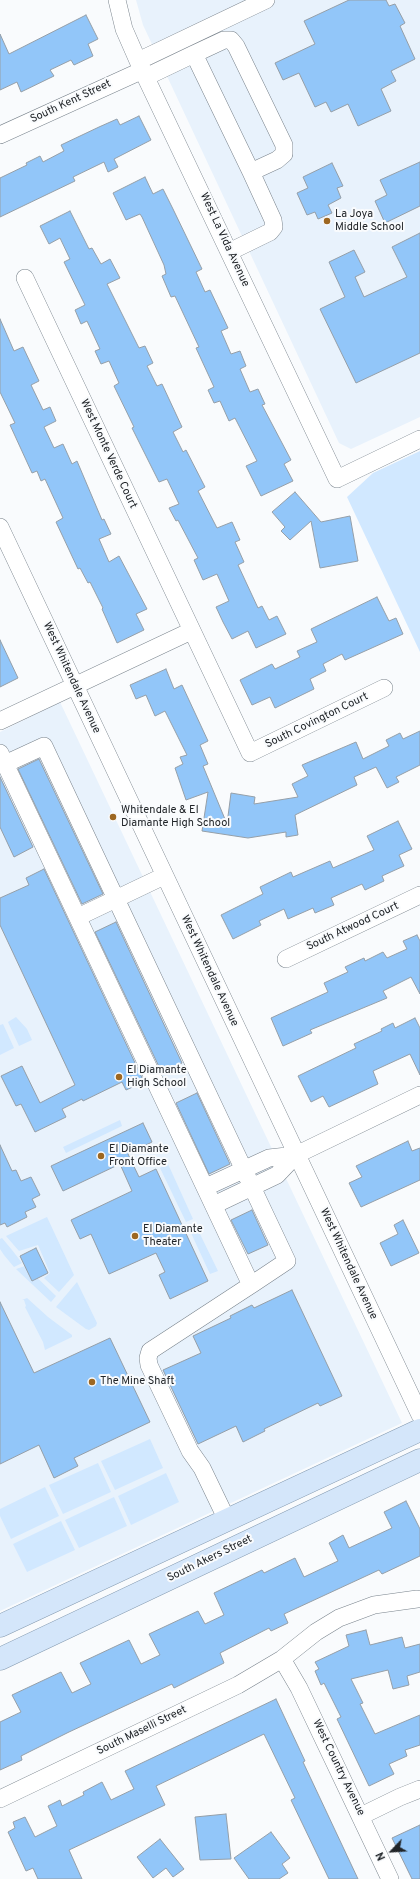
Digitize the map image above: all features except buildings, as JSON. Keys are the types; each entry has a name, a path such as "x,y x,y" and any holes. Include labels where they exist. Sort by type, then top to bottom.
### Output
{"main road":[{"path":"0,1626 420,1430"},
{"name":"South Akers Street","path":"0,1659 420,1460"}],"street":[{"name":"West La Vida Avenue","path":"117,0 124,29 142,69 337,478 420,439"},
{"path":"142,69 266,0"},
{"path":"142,69 175,63 224,40 231,40 236,46 284,145 284,154 277,160 251,172"},
{"path":"194,54 273,220 274,226 270,232 229,252"},
{"name":"South Kent Street","path":"0,135 142,69"},
{"name":"West Monte Verde Court","path":"25,278 250,753"},
{"name":"West Whitendale Avenue","path":"0,528 420,1415"},
{"path":"0,721 191,631"},
{"name":"South Covington Court","path":"250,753 384,688"},
{"path":"227,1520 202,1468 190,1451 149,1365 148,1358 150,1351 251,1285 287,1261 44,746 3,758 251,1285"},
{"path":"78,917 164,876"},
{"name":"South Atwood Court","path":"286,958 420,895"},
{"path":"206,1187 269,1158 296,1155 420,1095"},
{"path":"214,1205 277,1175 296,1155"},
{"name":"South Maselli Street","path":"0,1799 238,1685 282,1660 316,1632 339,1618 374,1605 417,1599"},
{"name":"West Country Avenue","path":"282,1660 299,1688 390,1879"},
{"path":"361,1816 420,1789"}],"shaded area":[{"name":"La Joya Middle School","path":"136,0 420,0 420,417 351,449 339,443 143,25"},
{"path":"420,451 420,652 347,497 373,473"},
{"name":"El Diamante High School","path":"60,702 402,1423 0,1611 0,732"},
{"path":"16,1017 27,1029 32,1040 19,1046 8,1022"},
{"path":"3,1024 14,1048 0,1055 0,1025"},
{"path":"120,1120 122,1126 66,1153 63,1147"},
{"path":"168,1164 193,1219 186,1222 160,1168"},
{"path":"47,1217 74,1275 59,1292 44,1278 50,1273 38,1245 19,1251 6,1236"},
{"path":"198,1230 218,1271 210,1274 191,1233"},
{"path":"2,1238 22,1263 14,1267 4,1255 0,1249 0,1239"},
{"path":"25,1266 56,1296 51,1302 16,1269"},
{"path":"77,1282 97,1323 96,1326 89,1330 56,1307"},
{"path":"27,1298 48,1317 72,1335 72,1337 45,1350 43,1342 25,1307 24,1300 22,1300"},
{"path":"150,1439 163,1468 115,1490 101,1461"},
{"path":"98,1463 111,1492 63,1514 49,1485"},
{"path":"166,1473 179,1502 131,1525 118,1496"},
{"path":"45,1487 59,1516 11,1539 0,1516 0,1509"},
{"path":"114,1497 127,1526 79,1548 65,1520"},
{"path":"61,1521 75,1550 27,1572 13,1544"}],"place":[{"name":"La Joya Middle School","path":"327,221"},
{"name":"Whitendale & El Diamante High School","path":"113,817"},
{"name":"El Diamante High School","path":"119,1077"},
{"name":"El Diamante Front Office","path":"101,1156"},
{"name":"El Diamante Theater","path":"135,1236"},
{"name":"The Mine Shaft","path":"92,1382"}]}
